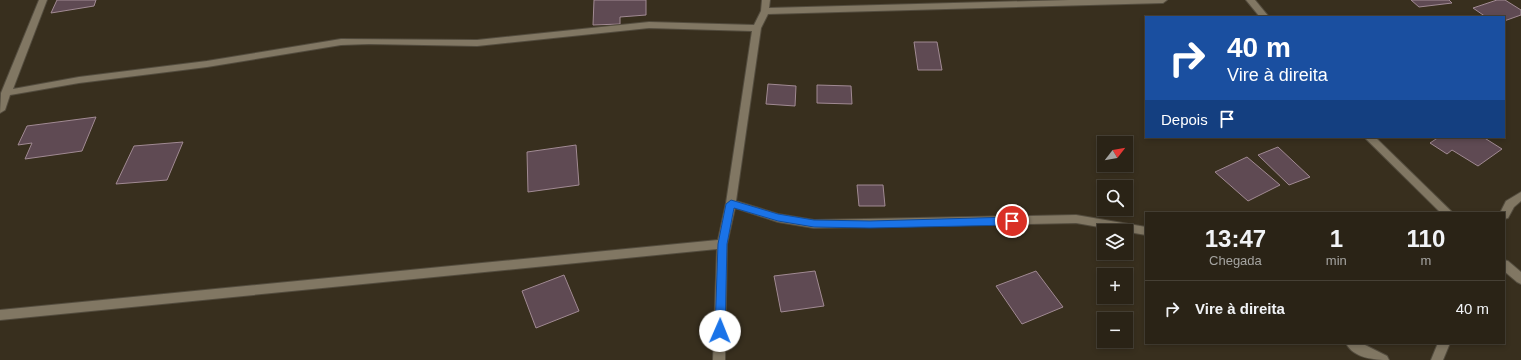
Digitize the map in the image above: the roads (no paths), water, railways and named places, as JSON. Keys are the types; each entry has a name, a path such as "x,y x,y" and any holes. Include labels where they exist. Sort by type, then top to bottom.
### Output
{"street":[{"path":"0,110 44,0"},
{"path":"720,360 722,244 731,204 757,28 764,11 766,0"},
{"path":"764,11 1163,0"},
{"path":"1250,0 1263,16"},
{"path":"6,93 79,80 207,64 341,42 368,40 477,43 649,25 757,28"},
{"path":"1370,138 1447,212"},
{"path":"1505,214 1510,204 1521,196"},
{"path":"731,204 778,218 814,224 878,224 1076,219 1145,231"},
{"path":"0,315 722,244"},
{"path":"1505,265 1521,279"},
{"path":"1353,344 1360,349 1383,360"},
{"path":"1437,360 1444,344"}]}
